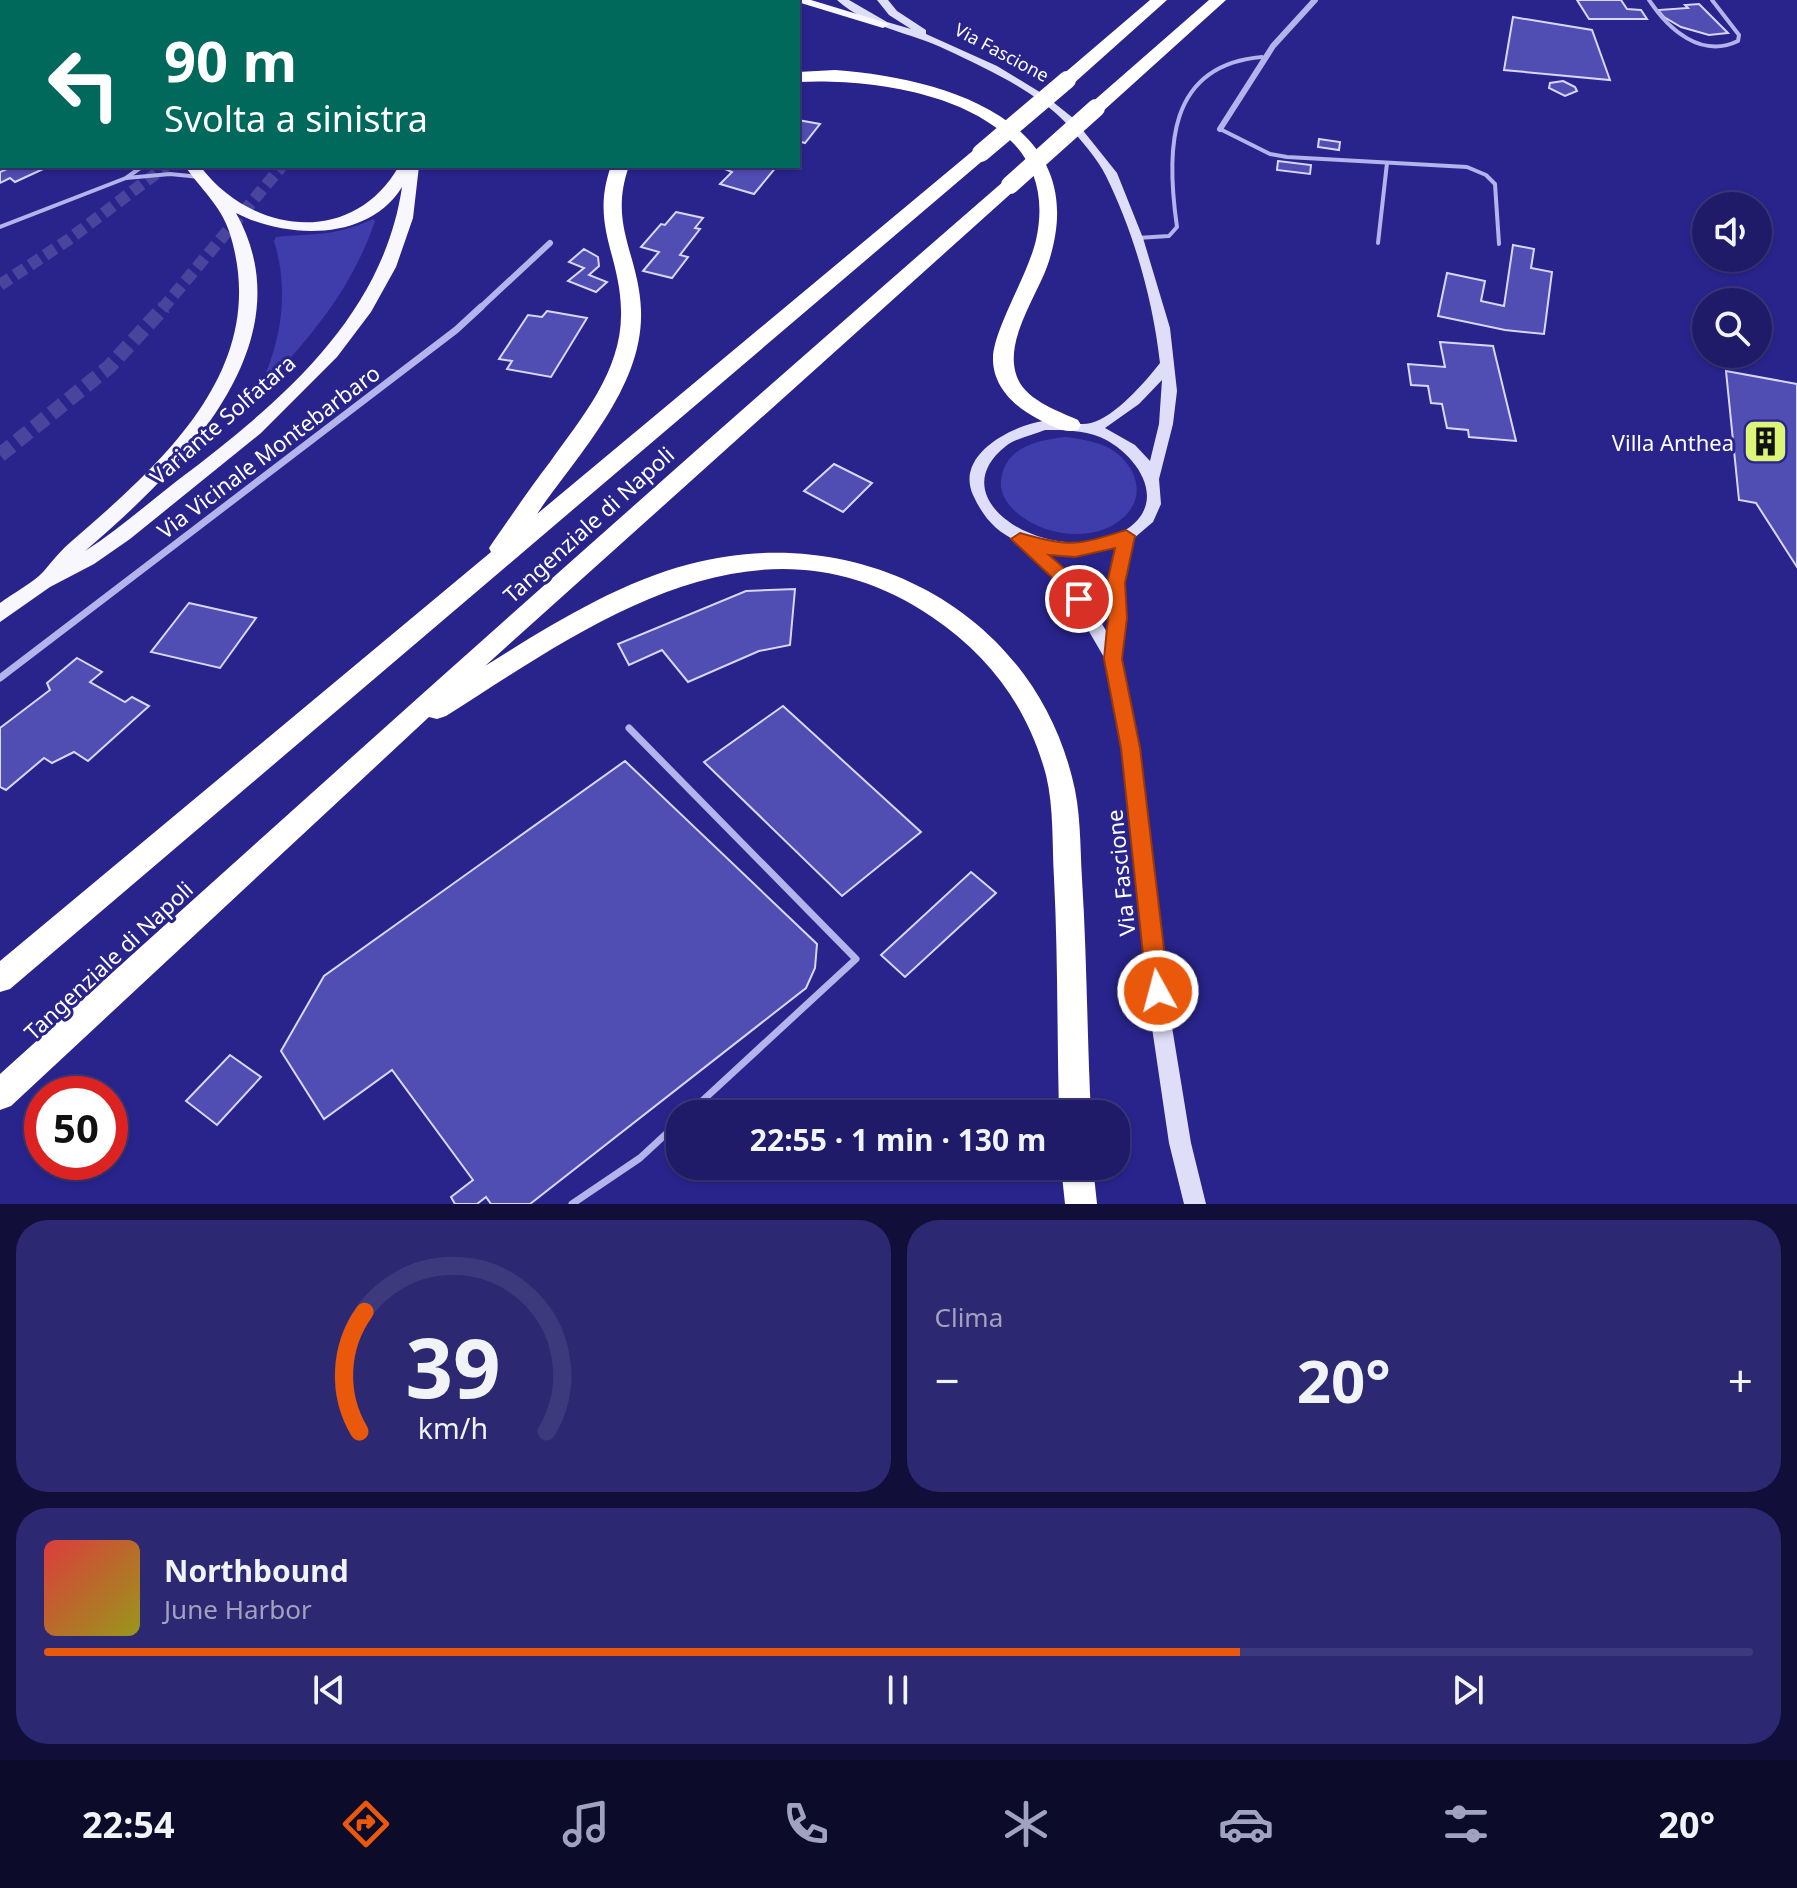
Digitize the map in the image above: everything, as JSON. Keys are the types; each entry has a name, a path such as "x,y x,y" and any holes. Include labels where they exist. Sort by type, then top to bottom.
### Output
{"highway":[{"name":"Tangenziale di Napoli","path":"0,979 480,578 1159,0"},
{"name":"Tangenziale di Napoli","path":"0,1095 384,742 741,421 1218,0"},
{"path":"800,77 873,78 943,92 993,117 1015,133 1031,152 1048,201 1048,224 1043,246 1007,341 1003,361 1007,378 1020,398 1039,412 1070,425"},
{"path":"480,578 597,413 619,375 629,343 632,311 609,215 610,192 619,168"},
{"path":"384,742 575,623 647,587 695,571 778,559 862,573 910,590 948,610 978,635 1006,665 1047,735 1060,778 1071,920 1075,1100"},
{"path":"1078,1180 1081,1204"}],"main road":[{"name":"Via Fascione","path":"842,0 883,24 937,41 1022,84 1069,120 1111,173 1137,238 1163,328 1168,362 1170,391 1166,424 1153,477"},
{"path":"882,0 893,13 937,41"},
{"path":"800,1 883,24"},
{"path":"201,178 261,221 287,226 327,225 347,220 380,204 405,168"},
{"name":"Variante Solfatara","path":"0,614 48,578 92,556 193,478 254,428 318,367 373,296 389,265 409,207 412,168"},
{"name":"Variante Solfatara","path":"48,578 74,546 119,512 192,436 233,370 250,309 248,277 237,229 201,178"},
{"path":"1092,429 1135,402 1168,362"},
{"path":"1020,539 1047,548 1075,550 1103,546 1126,536 1142,524 1152,509 1155,493 1153,477 1131,447 1113,436 1092,429 1044,425 1001,441 986,455 978,472 977,491 984,509 999,526 1020,539 1068,581 1113,659"},
{"name":"Via Fascione","path":"1126,536 1116,583 1118,618 1113,659 1131,748 1161,1021 1180,1143 1195,1204"}],"street":[{"path":"1220,129 1262,57 1277,37 1315,0"},
{"name":"Via Vicinale Montebarbaro","path":"0,678 445,338 550,243"}],"lane":[{"path":"1649,0 1672,31 1704,43 1732,46 1739,35 1712,0"},
{"path":"1137,238 1169,236 1177,227 1171,195 1172,147 1184,106 1199,82 1229,61 1262,57"},
{"path":"1220,129 1270,154 1287,157 1467,167 1490,177 1495,184 1499,244"},
{"path":"1378,243 1387,163"},
{"path":"0,227 126,178 140,168"},
{"path":"126,178 170,174 201,178"},
{"path":"629,728 856,959 703,1100"},
{"path":"572,1204 640,1158 666,1134"}],"shaded area":[{"path":"373,219 375,221 366,244 333,305 273,377 268,378 265,375 276,342 282,309 276,237 335,232"},
{"path":"1066,437 1107,447 1131,469 1137,488 1136,498 1132,508 1112,526 1082,534 1051,531 1023,518 1005,499 1001,485 1008,460 1034,443"}],"building":[{"path":"1577,0 1621,0 1627,9 1641,10 1647,19 1589,19"},
{"path":"1699,4 1728,33 1709,35 1681,27 1658,10 1688,8 1685,5"},
{"path":"1513,17 1592,30 1610,80 1504,70"},
{"path":"1563,81 1577,91 1565,96 1549,88 1550,83"},
{"path":"800,120 820,124 805,143 800,142"},
{"path":"1319,139 1340,142 1339,150 1318,147"},
{"path":"1278,161 1311,165 1310,174 1277,170"},
{"path":"9,168 41,170 15,182 10,178 0,183 0,172"},
{"path":"775,168 754,194 720,184 732,172 725,169"},
{"path":"676,212 703,218 695,228 700,229 680,255 688,257 672,278 643,271 659,252 641,247"},
{"path":"1513,245 1534,249 1531,268 1552,272 1544,334 1505,330 1438,316 1447,273 1485,281 1481,301 1504,306"},
{"path":"584,249 598,257 599,266 589,275 607,282 596,292 568,281 584,268 569,262"},
{"path":"547,311 587,318 551,377 507,369 512,361 499,359 528,315 542,317"},
{"path":"1440,342 1493,346 1516,441 1469,437 1468,430 1447,428 1442,404 1431,403 1428,386 1411,385 1408,364 1445,367"},
{"name":"Villa Anthea","path":"1726,371 1797,384 1797,567 1756,503 1739,500"},
{"path":"834,464 872,483 843,512 804,491"},
{"path":"795,589 790,645 759,651 688,682 662,650 629,665 618,644 746,591"},
{"path":"189,603 256,618 220,668 151,652"},
{"path":"77,658 102,672 90,682 125,702 132,697 149,706 88,761 74,752 52,763 44,758 6,790 0,787 0,728 50,690 47,683"},
{"path":"783,706 921,832 842,896 704,762"},
{"path":"625,761 817,944 815,968 806,988 530,1204 491,1204 486,1197 477,1204 455,1204 451,1197 473,1180 392,1070 324,1119 281,1051 324,976"},
{"path":"971,872 996,893 905,977 881,955"},
{"path":"230,1055 261,1077 217,1125 186,1101"}],"tunnel":[{"path":"0,285 68,240 163,168"},
{"path":"162,309 280,168"},
{"path":"0,455 109,367 164,307"}],"place":[{"name":"Villa Anthea","path":"1765,442"}],"route":[{"path":"1079,599 1068,581 1020,539 1047,548 1075,550 1103,546 1126,536 1116,583 1118,618 1113,659 1131,748 1158,991"}]}
